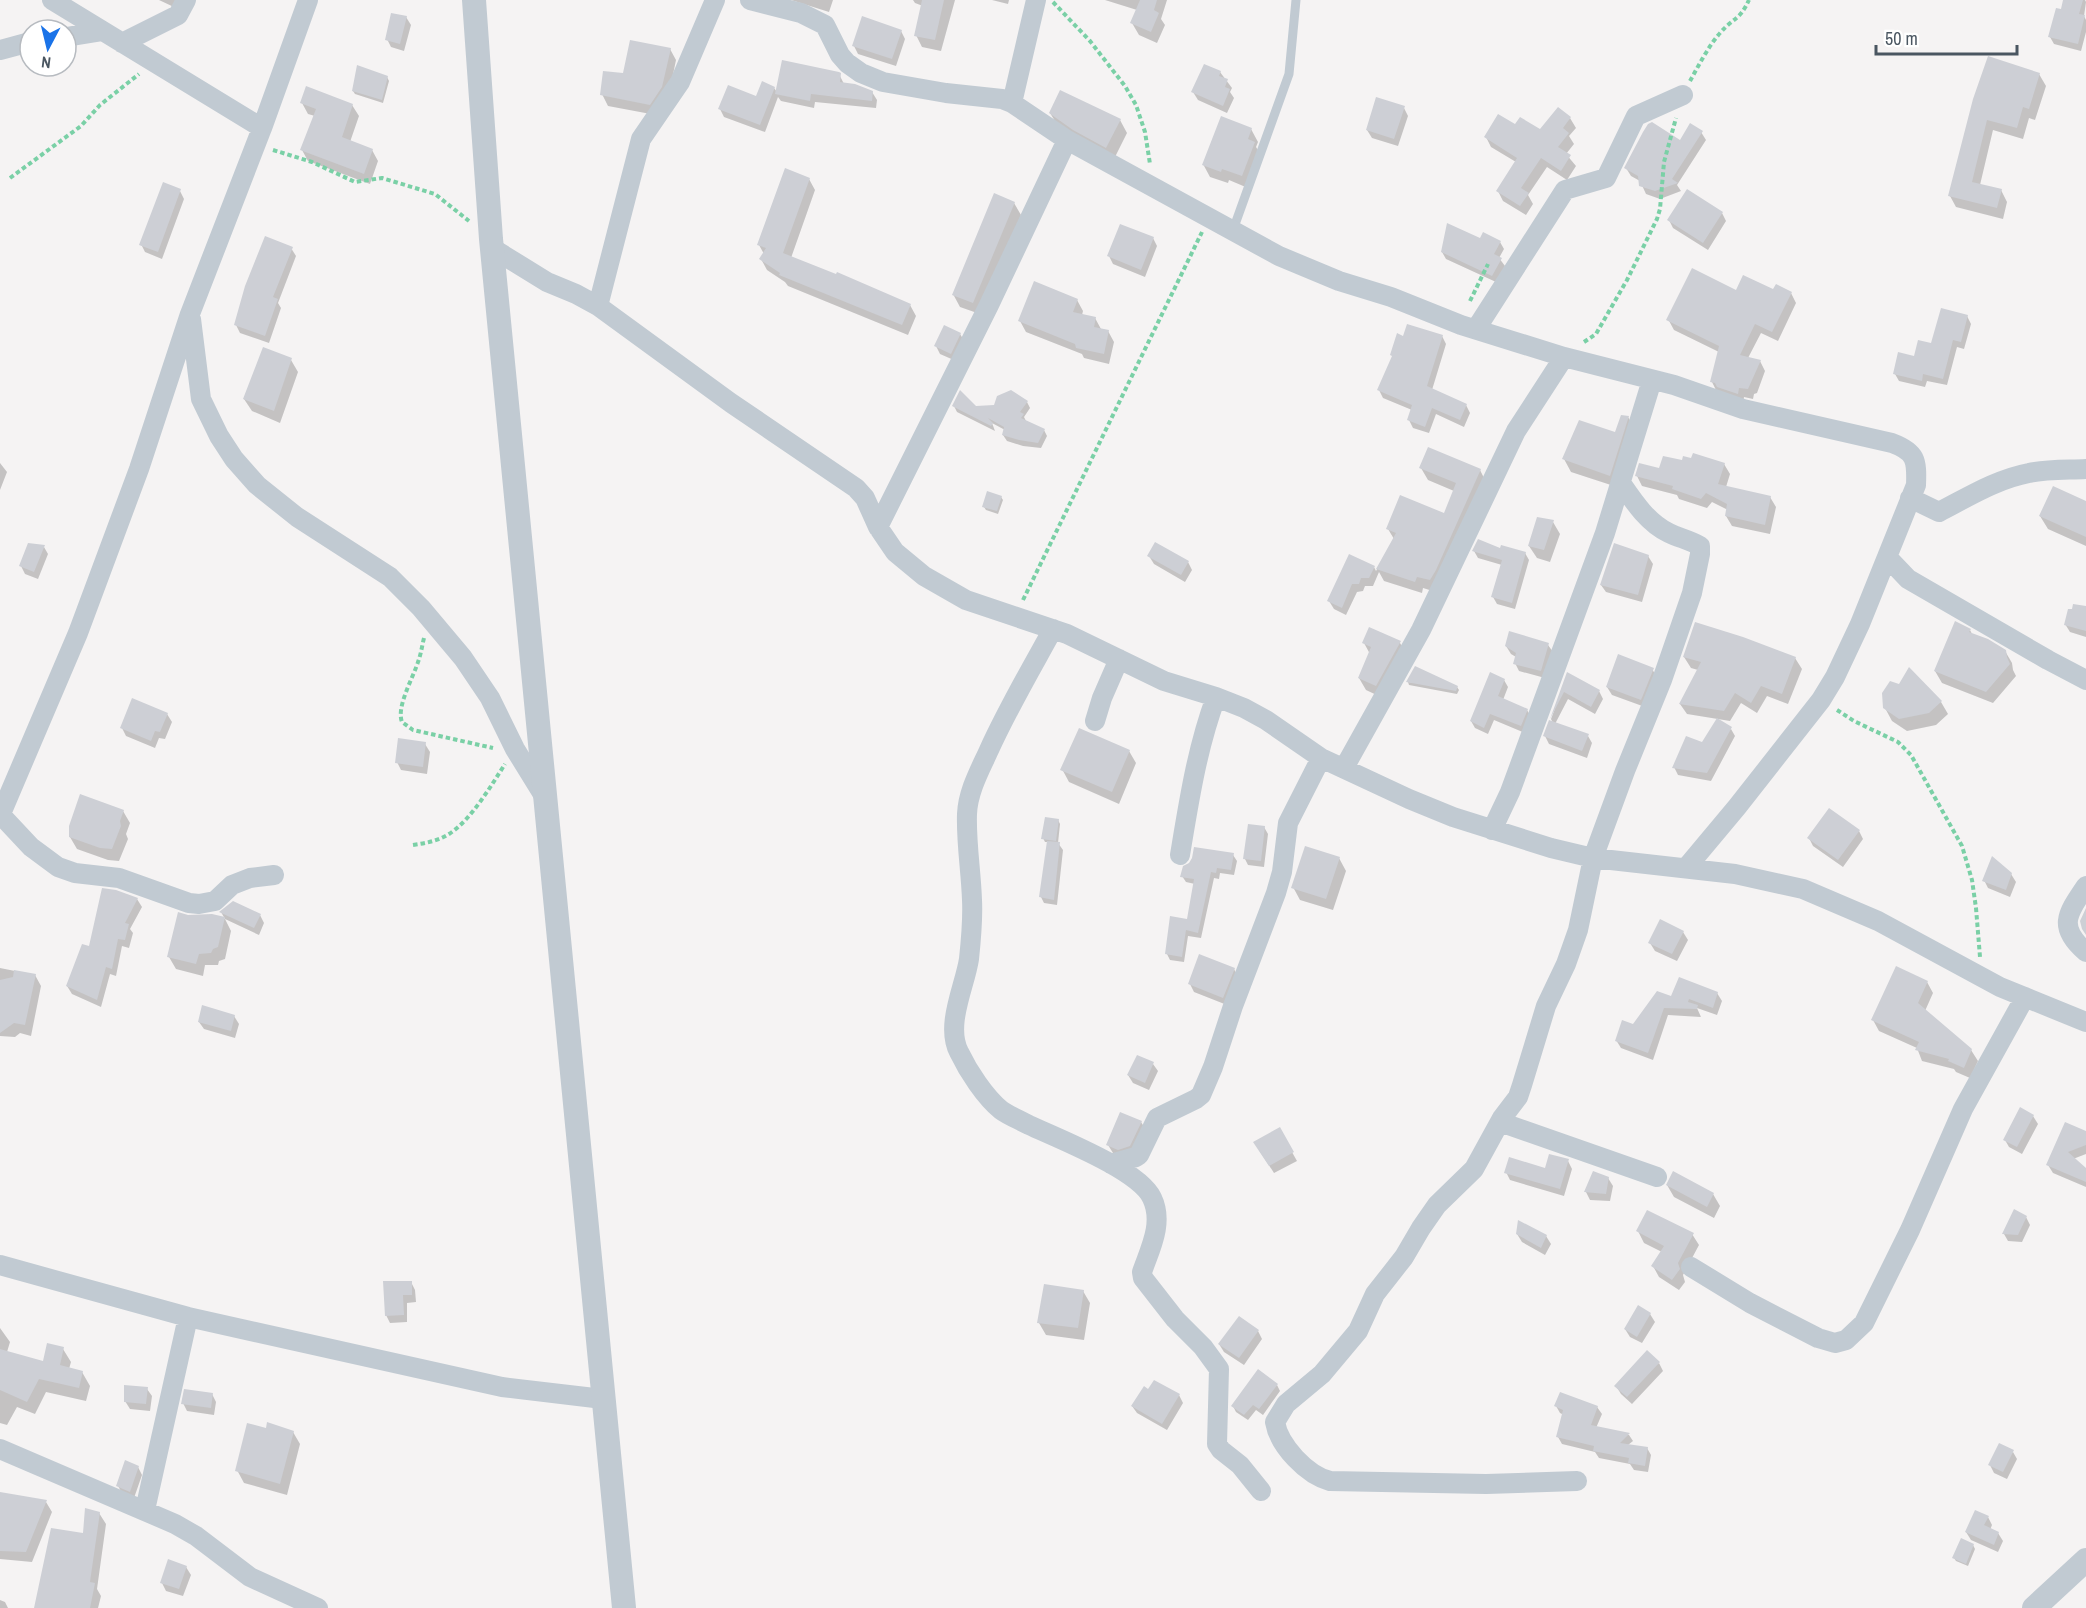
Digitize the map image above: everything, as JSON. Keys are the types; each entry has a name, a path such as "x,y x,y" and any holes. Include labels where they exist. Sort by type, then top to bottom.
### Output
{"street":[{"path":"52,0 153,61 258,136"},
{"path":"122,43 178,15 186,0"},
{"path":"274,875 250,878 232,885 215,901 189,903 119,878 75,873 58,867 31,847 0,815 5,789 51,699 78,633 139,470 190,314 308,0"},
{"path":"474,0 491,243 624,1608"},
{"path":"598,306 640,139 680,82 714,0"},
{"path":"750,0 801,13 825,25 840,55 847,63 861,73 883,82 946,93 1002,99 1012,103 1067,140 1279,256 1319,272 1476,329 1564,357 1674,385 1743,409 1857,434 1904,447 1911,453 1917,463 1916,485 1860,624 1835,677 1821,700 1686,868"},
{"path":"1012,103 1036,0"},
{"path":"78,35 103,31"},
{"path":"0,50 18,45"},
{"path":"1476,329 1565,190 1606,177 1636,116 1683,95"},
{"path":"878,527 989,305 1067,140"},
{"path":"491,243 547,282 598,306 731,404 856,488 865,498 878,527 896,552 924,576 966,600 1053,629 1100,648 1164,681 1216,696 1266,720 1321,758 1409,799 1492,830 1593,858 1735,874 1803,889 1878,921 2025,998 2086,1022"},
{"path":"190,314 201,399 219,436 234,459 257,485 297,517 390,577 429,617 463,658 484,690 514,751 546,799"},
{"path":"1344,768 1421,630 1516,431 1564,357"},
{"path":"1492,830 1510,792 1546,698 1582,591 1605,533 1652,380"},
{"path":"1910,498 1939,512 1960,499 2031,472 2086,469"},
{"path":"1577,1481 1486,1484 1330,1481 1311,1474 1300,1465 1276,1427 1276,1418 1286,1404 1322,1374 1358,1331 1375,1294 1404,1257 1437,1205 1474,1168 1500,1122 1518,1097 1546,1006 1566,964 1578,930 1593,858 1662,680 1692,593 1700,549 1700,546 1672,535 1656,525 1635,504 1621,483"},
{"path":"1887,557 1908,579 2086,680"},
{"path":"1053,629 1005,715 969,796 967,813 972,903 968,961 957,1006 955,1042 958,1052 986,1097 1003,1112 1111,1164 1143,1185 1152,1198 1157,1214 1157,1228 1142,1272 1143,1278 1175,1319 1203,1347 1219,1369 1217,1444 1240,1465 1261,1491"},
{"path":"1095,722 1102,698 1119,659"},
{"path":"1180,855 1197,756 1216,696"},
{"path":"1111,1164 1139,1155 1157,1118 1201,1095 1276,893 1282,872 1288,823 1321,758"},
{"path":"2086,886 2068,915 2068,921 2070,935 2086,952"},
{"path":"1691,1267 1750,1303 1818,1338 1835,1343 1846,1340 1864,1323 1910,1230 1963,1109 2025,998"},
{"path":"1500,1122 1657,1177"},
{"path":"0,1265 134,1300 188,1317 502,1387 603,1399"},
{"path":"145,1510 188,1317"},
{"path":"0,1449 145,1510 196,1536 250,1576 318,1608"},
{"path":"2034,1608 2086,1560"}],"lane":[{"path":"1233,230 1289,74 1296,0"}],"path":[{"path":"1051,0 1090,41 1125,86 1136,105 1145,132 1152,186"},
{"path":"1564,357 1596,334 1627,280 1657,219 1664,162 1683,95 1715,39 1743,13 1749,0"},
{"path":"10,178 81,126 100,105 133,80 153,61"},
{"path":"258,136 355,182 382,178 435,194 491,243"},
{"path":"1015,617 1209,216"},
{"path":"413,845 436,840 451,833 479,804 514,751 413,730 402,722 400,715 402,705 419,659 429,617"},
{"path":"1821,700 1854,721 1898,742 1911,755 1962,846 1976,908 1982,977"}],"building":[{"path":"922,0 944,0 935,40 914,36"},
{"path":"1140,0 1157,0 1154,10 1159,13 1151,32 1130,23"},
{"path":"2063,0 2083,0 2079,14 2085,15 2078,44 2048,37 2056,8 2061,9"},
{"path":"391,13 407,16 400,44 385,40"},
{"path":"862,16 902,30 892,59 852,46"},
{"path":"630,40 671,48 662,87 650,105 600,95 603,71 623,73"},
{"path":"1988,56 2040,73 2029,109 2023,107 2017,128 1987,120 1972,182 2002,189 1997,208 1948,196 1973,99"},
{"path":"782,60 839,72 841,73 840,82 855,84 873,91 872,101 811,94 810,101 775,94"},
{"path":"1204,64 1221,71 1219,76 1228,79 1225,87 1230,89 1223,106 1191,92"},
{"path":"357,65 388,76 382,100 352,91"},
{"path":"762,81 775,87 760,125 718,109 728,85 756,96"},
{"path":"306,86 353,104 342,137 373,149 364,174 300,150 316,109 300,103"},
{"path":"1060,90 1121,119 1106,148 1073,130 1049,113"},
{"path":"1376,97 1405,106 1394,139 1366,130"},
{"path":"1558,107 1571,117 1563,128 1569,133 1558,147 1571,155 1561,171 1541,158 1521,188 1529,193 1520,206 1496,191 1517,158 1484,137 1498,114 1515,124 1520,117 1540,129"},
{"path":"1221,116 1252,128 1248,139 1255,142 1242,176 1202,165"},
{"path":"1652,122 1680,140 1690,123 1703,131 1672,179 1678,183 1655,191 1639,186 1638,176 1624,168 1643,132"},
{"path":"785,168 810,178 783,253 836,274 837,272 911,304 902,325 779,275 780,273 759,259 766,248 757,245"},
{"path":"163,182 181,189 158,252 139,245"},
{"path":"1687,189 1723,212 1703,243 1667,220"},
{"path":"994,193 1015,202 973,303 952,295"},
{"path":"1447,223 1480,238 1483,232 1501,241 1494,254 1502,258 1492,276 1441,252"},
{"path":"1120,224 1154,237 1141,270 1107,256"},
{"path":"265,236 293,247 273,297 278,299 265,336 234,325 245,286"},
{"path":"1692,268 1736,290 1743,275 1773,289 1776,284 1792,292 1772,332 1755,324 1740,355 1761,360 1748,389 1739,388 1738,394 1717,387 1715,383 1710,382 1719,346 1666,320"},
{"path":"1034,281 1078,299 1073,312 1096,317 1094,327 1109,330 1104,354 1076,348 1075,344 1018,321"},
{"path":"1941,308 1968,315 1961,342 1953,340 1943,379 1923,374 1922,381 1893,374 1898,352 1914,356 1918,340 1931,343"},
{"path":"1407,324 1443,335 1427,386 1467,404 1460,420 1432,408 1425,427 1407,420 1412,405 1377,390 1392,356 1390,355 1397,333 1403,336"},
{"path":"944,325 961,333 951,354 934,346"},
{"path":"263,347 292,358 274,411 243,399"},
{"path":"960,390 976,406 994,405 997,396 1011,390 1028,401 1020,412 1024,414 1021,418 1045,429 1038,443 1002,435 1004,427 988,418 993,423 991,426 952,406"},
{"path":"1621,415 1629,416 1610,476 1562,459 1579,420 1615,432"},
{"path":"1428,447 1481,469 1436,570 1430,580 1417,577 1415,582 1376,569 1396,533 1386,529 1400,495 1444,513 1456,483 1419,468"},
{"path":"1693,453 1725,463 1718,484 1771,496 1765,525 1725,516 1727,504 1706,493 1701,499 1672,489 1673,486 1635,476 1639,463 1659,468 1663,456 1682,460 1683,456 1691,458"},
{"path":"2053,486 2086,501 2086,537 2039,516"},
{"path":"987,491 1002,496 997,511 982,507"},
{"path":"1537,517 1554,520 1544,550 1528,546"},
{"path":"1478,539 1500,548 1501,545 1526,552 1512,603 1491,597 1502,560 1472,551"},
{"path":"1155,542 1189,561 1181,575 1147,556"},
{"path":"28,543 45,545 34,572 19,566"},
{"path":"1614,543 1649,555 1638,595 1600,585"},
{"path":"1349,554 1375,566 1369,578 1361,578 1359,584 1352,584 1342,608 1327,601"},
{"path":"2073,604 2086,606 2086,631 2064,625 2068,609 2072,609"},
{"path":"1955,621 1971,629 1969,632 1988,639 2006,650 2010,664 1986,692 1934,671"},
{"path":"1695,622 1796,657 1782,694 1761,686 1751,703 1735,693 1724,711 1679,704 1701,662 1683,657"},
{"path":"1369,627 1401,641 1376,686 1358,678 1371,647 1362,643"},
{"path":"1509,631 1549,643 1541,671 1513,664 1516,653 1505,646"},
{"path":"1618,654 1654,668 1641,700 1606,687"},
{"path":"1415,666 1458,686 1456,691 1406,682"},
{"path":"1909,667 1942,701 1929,713 1899,719 1883,708 1882,693 1890,681 1899,684"},
{"path":"1490,672 1505,679 1498,696 1528,709 1521,726 1490,714 1484,728 1470,721"},
{"path":"1567,672 1600,690 1591,707 1564,692 1550,719"},
{"path":"132,698 168,713 160,732 155,731 151,741 120,728"},
{"path":"1717,718 1732,727 1707,773 1672,768 1686,736 1702,742"},
{"path":"1549,720 1589,734 1582,751 1543,736"},
{"path":"1079,728 1130,750 1112,792 1060,770"},
{"path":"398,738 426,742 423,767 395,763"},
{"path":"80,794 124,810 120,821 121,826 112,849 100,848 69,837 69,826"},
{"path":"1829,808 1860,830 1838,860 1807,838"},
{"path":"1045,817 1059,819 1056,841 1041,839"},
{"path":"1248,824 1265,826 1261,861 1243,859"},
{"path":"1047,841 1060,842 1054,900 1039,897"},
{"path":"1305,846 1340,857 1326,899 1291,888"},
{"path":"1194,847 1234,853 1231,870 1217,868 1216,873 1211,872 1198,933 1186,930 1182,957 1165,954 1170,916 1187,919 1194,879 1180,877 1183,866 1192,858"},
{"path":"1992,856 2012,873 2006,890 1982,881"},
{"path":"102,888 116,890 138,898 125,923 129,924 125,940 118,939 112,969 106,967 97,1000 66,986 82,944 89,946"},
{"path":"233,901 261,914 254,928 219,912"},
{"path":"2086,908 2086,935 2080,921"},
{"path":"178,912 188,915 212,914 225,917 218,947 211,953 199,954 196,964 167,957"},
{"path":"1660,919 1684,931 1672,954 1648,943"},
{"path":"1199,954 1235,968 1223,998 1188,984"},
{"path":"1896,966 1928,981 1918,1003 1972,1049 1964,1068 1948,1061 1949,1059 1915,1050 1919,1042 1871,1020"},
{"path":"14,970 36,974 25,1025 14,1023 0,1033 0,980 13,977"},
{"path":"1679,977 1718,992 1713,1008 1689,999 1688,1002 1698,1005 1697,1009 1664,1008 1648,1053 1615,1041 1622,1020 1633,1024 1657,991 1671,996"},
{"path":"202,1005 235,1015 231,1031 198,1022"},
{"path":"1137,1055 1154,1062 1145,1083 1127,1075"},
{"path":"2020,1107 2034,1115 2017,1147 2003,1140"},
{"path":"1120,1112 1142,1121 1130,1146 1118,1150 1106,1145"},
{"path":"2065,1122 2086,1131 2086,1145 2068,1152 2086,1168 2086,1182 2046,1165"},
{"path":"1280,1127 1294,1152 1269,1166 1253,1142"},
{"path":"1549,1154 1569,1159 1560,1189 1504,1173 1509,1157 1545,1168"},
{"path":"1593,1171 1609,1177 1606,1194 1584,1192"},
{"path":"1673,1171 1714,1193 1707,1207 1666,1185"},
{"path":"2014,1209 2027,1216 2018,1235 2002,1234"},
{"path":"1647,1210 1694,1233 1678,1263 1680,1269 1672,1280 1651,1266 1664,1246 1636,1231"},
{"path":"1518,1220 1547,1235 1541,1248 1516,1234"},
{"path":"383,1281 412,1281 412,1295 403,1295 404,1315 385,1316"},
{"path":"1044,1284 1084,1290 1078,1328 1037,1323"},
{"path":"1638,1305 1651,1313 1637,1337 1624,1329"},
{"path":"1239,1316 1259,1330 1239,1358 1218,1344"},
{"path":"47,1343 64,1347 60,1365 83,1371 79,1388 39,1379 27,1402 0,1390 0,1349 43,1361"},
{"path":"1647,1350 1660,1362 1627,1397 1614,1386"},
{"path":"1258,1369 1278,1384 1259,1409 1253,1405 1244,1415 1231,1406"},
{"path":"1154,1380 1180,1394 1162,1424 1131,1406 1144,1386 1148,1389"},
{"path":"124,1385 148,1387 146,1404 124,1402"},
{"path":"184,1389 213,1393 211,1408 181,1404"},
{"path":"1560,1392 1598,1406 1591,1425 1630,1433 1620,1443 1648,1447 1645,1466 1628,1463 1629,1458 1593,1451 1594,1446 1556,1437 1563,1410 1554,1406"},
{"path":"267,1422 294,1431 280,1484 235,1471 247,1423 266,1428"},
{"path":"1999,1443 2014,1450 2003,1472 1988,1465"},
{"path":"125,1460 139,1466 130,1492 116,1486"},
{"path":"0,1492 47,1500 26,1552 0,1551"},
{"path":"85,1508 100,1512 90,1582 95,1583 90,1608 34,1608 51,1528 83,1533"},
{"path":"1975,1510 1989,1516 1984,1525 1999,1532 1994,1545 1965,1532"},
{"path":"1961,1538 1974,1544 1966,1564 1952,1558"},
{"path":"168,1559 187,1566 179,1589 160,1583"}]}
